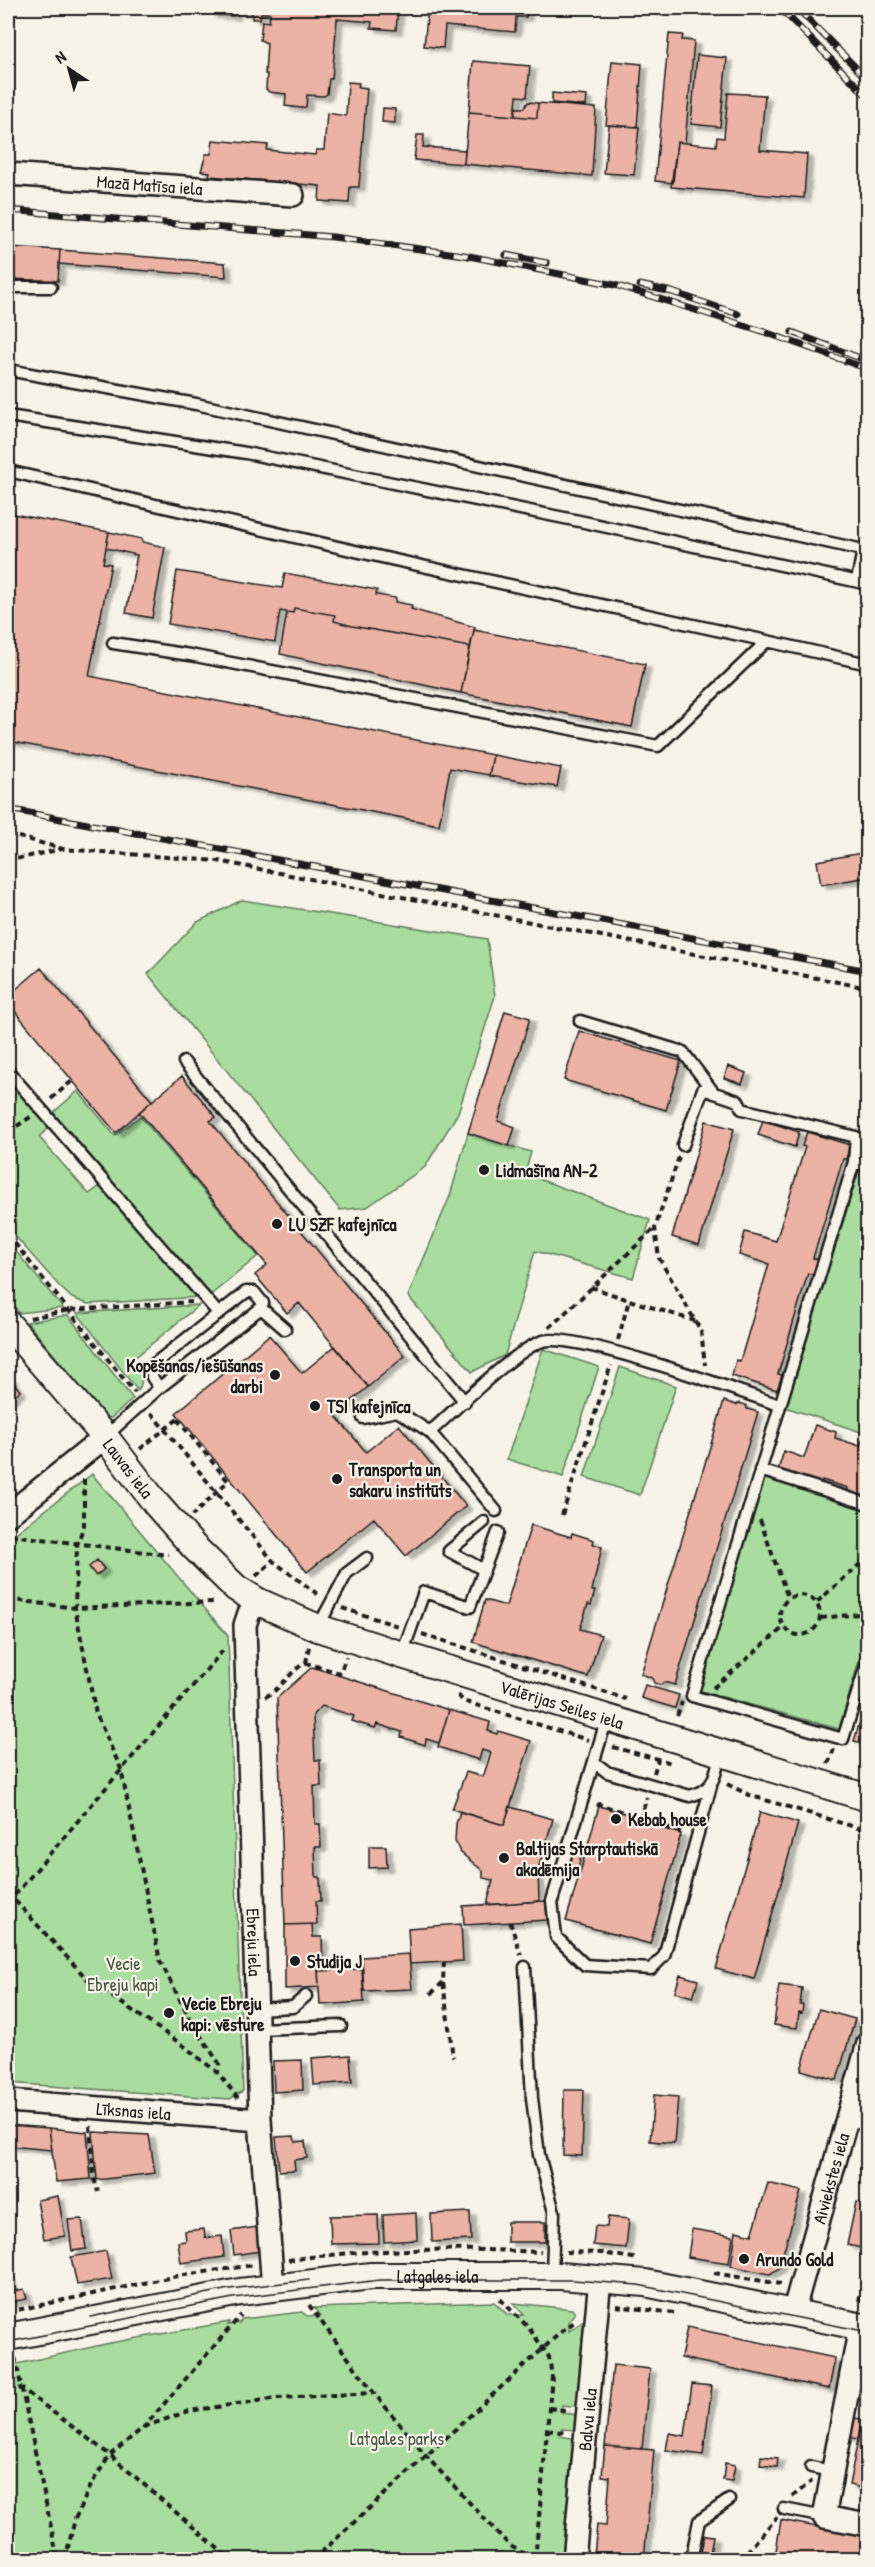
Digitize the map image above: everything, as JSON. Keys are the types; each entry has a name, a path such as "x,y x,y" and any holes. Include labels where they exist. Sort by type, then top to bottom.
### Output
{"street":[{"name":"Mazā Matīsa iela","path":"8,174 293,195"},
{"name":"Lauvas iela","path":"13,1322 178,1529 236,1588 259,1602"},
{"path":"8,1515 105,1437"},
{"name":"Valērijas Seiles iela","path":"259,1602 314,1636 402,1655 607,1717 715,1772 867,1798"},
{"name":"Ebreju iela","path":"259,1602 249,1613 245,1625 260,2116 273,2288"},
{"name":"Aiviekstes iela","path":"793,2313 867,2043"},
{"name":"Līksnas iela","path":"8,2101 260,2116"},
{"name":"Latgales iela","path":"11,2347 196,2300 371,2276 600,2278 645,2283 864,2327"},
{"name":"Balvu iela","path":"574,2559 600,2278"},
{"path":"864,2327 824,2517 867,2524"}],"lane":[{"path":"8,287 51,287"},
{"path":"8,370 196,404 863,550 862,582 246,453 8,416"},
{"path":"8,471 413,564 867,664"},
{"path":"113,643 190,655 658,747 767,641"},
{"path":"580,1021 684,1053 715,1093"},
{"path":"184,1062 465,1402"},
{"path":"8,1071 218,1313"},
{"path":"683,1145 703,1089 738,1101 742,1109 856,1137 854,1162 692,1696 843,1739 867,1659"},
{"path":"854,1162 867,1166"},
{"path":"105,1437 159,1388 261,1308 263,1303 254,1292 246,1292 153,1365 152,1377 159,1388"},
{"path":"261,1308 285,1329"},
{"path":"430,1432 532,1345 555,1339 615,1353 780,1405"},
{"path":"363,1418 397,1411 430,1432 496,1511"},
{"path":"760,1470 867,1504"},
{"path":"484,1522 449,1551 484,1570"},
{"path":"402,1655 424,1592 470,1607 498,1532"},
{"path":"314,1636 347,1573 368,1558"},
{"path":"607,1717 552,1901 556,1937 585,1965 651,1969 664,1956 715,1772"},
{"path":"594,1762 607,1772 690,1796 704,1792 715,1772"},
{"path":"525,1967 532,2098 539,2155 554,2212 552,2276"},
{"path":"257,2019 293,2007 306,1996"},
{"path":"257,2019 341,2026"},
{"path":"846,2120 867,2125"},
{"path":"810,2467 832,2471"},
{"path":"691,2559 699,2521 729,2500"},
{"path":"784,2509 824,2517"}],"path":[{"path":"8,834 63,849 218,861 867,988"},
{"path":"8,863 11,860 63,849"},
{"path":"683,1145 655,1228 659,1258 701,1331 707,1381"},
{"path":"532,1345 655,1228"},
{"path":"8,1234 164,1430 273,1561 331,1603 410,1631 555,1675 628,1700"},
{"path":"591,1287 694,1321"},
{"path":"562,1515 615,1353 629,1300"},
{"path":"13,1322 70,1311 208,1301"},
{"path":"164,1430 178,1418 228,1481 178,1529"},
{"path":"80,1470 84,1478 84,1526 78,1545 75,1608 96,1714 121,1769 160,1961 192,2023 219,2062 218,2073"},
{"path":"752,1497 788,1598"},
{"path":"8,1535 168,1555"},
{"path":"817,1602 867,1557"},
{"path":"804,1594 817,1602 821,1618 813,1632 797,1635 784,1627 780,1611 788,1598 804,1594"},
{"path":"9,1602 75,1608 213,1602"},
{"path":"821,1618 867,1613"},
{"path":"677,1716 681,1703 713,1688 784,1627"},
{"path":"306,1663 314,1636"},
{"path":"8,1903 219,1656"},
{"path":"248,1701 260,1700 271,1694 299,1666 306,1663 340,1673 346,1656"},
{"path":"455,1691 463,1701 680,1765"},
{"path":"670,1713 688,1719"},
{"path":"817,1761 838,1768"},
{"path":"715,1772 749,1795 867,1831"},
{"path":"598,1807 599,1804 640,1816 640,1821"},
{"path":"640,1821 643,1809"},
{"path":"640,1821 681,1832"},
{"path":"8,1893 88,1980 184,2046 218,2073 236,2097 260,2116"},
{"path":"510,1922 525,1967"},
{"path":"444,1962 443,1983 453,2057"},
{"path":"431,1994 443,1983"},
{"path":"92,2151 94,2178 98,2192"},
{"path":"859,2301 867,2261"},
{"path":"309,2305 374,2393 425,2455 509,2545 534,2559 552,2376 549,2357 543,2348 529,2328 500,2299"},
{"path":"313,2559 561,2332 598,2306"},
{"path":"65,2559 75,2519 92,2483 110,2455 144,2427 241,2315"},
{"path":"11,2347 58,2559"},
{"path":"8,2390 21,2388 110,2455 231,2559"},
{"path":"144,2427 189,2411 222,2406 302,2396 374,2393"}],"green space":[{"path":"242,900 487,939 495,996 458,1113 425,1167 367,1207 340,1210 148,974 197,922"},
{"path":"8,1079 50,1127 39,1137 89,1194 100,1186 199,1297 88,1304 72,1298 60,1287 8,1228"},
{"path":"78,1091 115,1136 140,1116 258,1256 212,1294 207,1292 62,1126 54,1112"},
{"path":"468,1133 531,1152 525,1174 650,1220 633,1278 535,1251 505,1355 472,1372 408,1296 450,1196"},
{"path":"859,1171 868,1174 867,1434 785,1407"},
{"path":"8,1242 63,1308 19,1313 8,1299"},
{"path":"199,1305 132,1360 141,1378 138,1391 77,1313"},
{"path":"68,1315 133,1399 111,1418 105,1417 27,1322"},
{"path":"543,1349 599,1367 563,1477 507,1459"},
{"path":"620,1367 676,1386 640,1495 584,1477"},
{"name":"Vecie Ebreju kapi","path":"92,1474 228,1636 243,2091 230,2099 8,2083 8,1539"},
{"path":"763,1478 867,1510 867,1633 839,1729 698,1690"},
{"name":"Latgales parks","path":"494,2302 508,2315 524,2315 513,2303 572,2309 575,2314 569,2322 569,2331 587,2319 580,2407 562,2405 562,2413 579,2415 577,2430 561,2429 560,2436 577,2439 565,2559 8,2560 8,2366 110,2343 229,2322 228,2325 239,2323 242,2319 302,2312 307,2316 320,2316 314,2308"}],"building":[{"path":"211,8 398,8 396,30 371,28 372,22 337,19 332,79 329,79 327,94 324,96 307,95 306,107 301,108 285,106 286,94 269,92 266,89 267,43 260,40 262,21 269,22 270,13 261,13 260,19 252,19 252,12 235,11 234,16 210,14"},
{"path":"428,8 527,8 526,17 516,17 515,32 445,26 443,48 424,46"},
{"path":"669,34 683,35 682,40 694,41 685,143 677,142 673,183 655,181"},
{"path":"697,55 727,58 720,127 691,124"},
{"path":"473,61 530,66 527,97 517,96 515,116 469,112"},
{"path":"612,61 642,64 637,127 606,125"},
{"path":"348,82 359,83 358,87 367,88 359,187 350,187 349,203 319,201 320,186 209,176 210,172 201,171 206,154 211,154 213,140 268,145 267,150 315,155 316,150 324,150 327,113 346,116"},
{"path":"552,93 587,96 586,106 552,103"},
{"path":"728,93 765,95 760,150 807,154 804,198 671,187 677,142 716,146 717,137 724,138"},
{"path":"528,102 538,103 537,118 515,116 515,108 524,108"},
{"path":"538,103 596,108 592,176 464,164 469,112 537,118"},
{"path":"383,108 395,109 395,123 382,122"},
{"path":"609,125 639,127 634,175 604,173"},
{"path":"417,135 424,135 423,147 465,150 464,164 414,160"},
{"path":"8,247 60,250 58,281 8,279"},
{"path":"60,250 225,263 226,277 59,264"},
{"path":"8,513 109,532 103,563 111,564 89,676 493,755 489,775 450,768 439,825 8,741"},
{"path":"109,532 165,547 152,618 126,613 137,555 106,548"},
{"path":"177,571 282,588 285,573 377,590 376,595 396,598 395,602 412,605 411,609 475,627 470,647 352,626 334,621 335,615 294,608 293,613 280,611 275,642 168,624"},
{"path":"294,608 335,615 334,621 352,626 470,647 461,693 280,654 287,612 293,613"},
{"path":"474,630 645,664 632,727 461,693"},
{"path":"493,755 561,768 557,787 489,776"},
{"path":"868,852 868,877 821,885 817,861"},
{"path":"41,968 152,1101 116,1133 8,1003 8,996"},
{"path":"505,1011 530,1018 498,1121 515,1127 509,1146 468,1133"},
{"path":"579,1031 681,1061 666,1110 564,1080"},
{"path":"728,1066 746,1073 742,1084 724,1078"},
{"path":"182,1076 216,1117 210,1121 405,1356 368,1387 299,1303 287,1313 255,1275 267,1265 139,1112"},
{"path":"763,1120 799,1132 795,1147 758,1135"},
{"path":"706,1121 734,1129 699,1245 672,1237"},
{"path":"868,1124 868,1155 859,1152"},
{"path":"807,1132 850,1145 846,1159 843,1159 813,1258 818,1260 813,1275 808,1273 778,1374 782,1375 777,1390 732,1376 736,1360 740,1361 769,1264 739,1255 745,1232 776,1241 805,1147 802,1146"},
{"name":"Transporta un sakaru institūts","path":"269,1335 302,1373 335,1346 368,1387 335,1415 366,1452 399,1425 466,1506 406,1556 374,1518 307,1572 176,1413"},
{"path":"8,1375 20,1391 8,1401"},
{"path":"724,1401 746,1405 747,1409 758,1412 675,1685 664,1682 660,1685 654,1683 652,1678 641,1674"},
{"path":"815,1425 836,1432 835,1438 860,1446 862,1440 868,1441 867,1498 847,1492 848,1488 822,1480 821,1484 778,1470 784,1451 804,1458"},
{"path":"531,1525 571,1537 572,1533 594,1540 593,1544 602,1547 592,1591 595,1591 580,1629 601,1635 588,1677 473,1642 485,1600 506,1606"},
{"path":"97,1560 104,1569 96,1576 89,1567"},
{"path":"312,1667 449,1710 439,1743 426,1739 425,1745 401,1737 402,1732 377,1724 375,1728 352,1721 354,1716 322,1706 313,1715 315,1760 320,1760 321,1786 314,1786 315,1824 320,1824 321,1847 315,1847 316,1877 320,1877 321,1901 316,1901 317,1924 285,1925 277,1698"},
{"path":"645,1685 679,1695 675,1708 641,1698"},
{"path":"868,1695 868,1745 854,1741"},
{"name":"Baltijas Starptautiskā akadēmija","path":"449,1710 490,1722 488,1731 497,1734 498,1731 531,1741 504,1825 452,1809 466,1772 483,1777 491,1753 482,1750 479,1760 438,1747"},
{"path":"599,1806 639,1817 637,1821 681,1834 650,1944 566,1921"},
{"name":"Baltijas Starptautiskā akadēmija","path":"510,1807 553,1819 538,1869 539,1901 487,1905 493,1880 483,1878 483,1871 460,1852 455,1841 456,1824 460,1812 504,1825"},
{"path":"760,1812 798,1823 754,1979 716,1969"},
{"path":"369,1846 386,1846 387,1867 369,1868"},
{"path":"573,1849 582,1851 577,1873 567,1870"},
{"path":"546,1901 547,1920 464,1925 463,1906"},
{"path":"312,1924 313,1937 322,1937 323,1966 318,1967 319,1987 285,1989 285,1925"},
{"path":"461,1924 463,1961 410,1964 408,1928"},
{"path":"409,1954 412,1989 364,1991 362,1957"},
{"path":"362,1969 364,2002 320,2005 318,1971"},
{"path":"680,1975 698,1980 693,1997 675,1992"},
{"path":"779,1985 802,1988 800,2005 803,2005 802,2013 799,2012 797,2028 774,2025"},
{"path":"819,2009 855,2019 837,2080 801,2070"},
{"path":"350,2055 352,2082 314,2085 312,2058"},
{"path":"302,2060 303,2090 274,2092 273,2061"},
{"path":"564,2090 584,2090 582,2156 563,2155"},
{"path":"654,2095 678,2097 674,2143 650,2141"},
{"path":"8,2125 49,2128 52,2150 8,2146"},
{"path":"49,2128 87,2132 91,2179 56,2182"},
{"path":"93,2132 149,2135 155,2173 97,2180"},
{"path":"294,2136 295,2142 305,2141 307,2158 294,2160 295,2170 279,2171 276,2137"},
{"path":"768,2183 801,2191 779,2268 770,2274 731,2266 736,2231 752,2235"},
{"path":"58,2196 65,2236 44,2239 37,2200"},
{"path":"856,2202 868,2204 868,2249 847,2245"},
{"path":"470,2212 471,2240 432,2242 431,2214"},
{"path":"416,2213 417,2240 384,2242 383,2215"},
{"path":"378,2215 379,2243 331,2244 330,2216"},
{"path":"608,2217 629,2219 626,2248 593,2245 595,2226 607,2227"},
{"path":"82,2219 86,2249 72,2251 68,2220"},
{"path":"507,2222 545,2222 545,2242 507,2242"},
{"path":"257,2227 260,2251 234,2255 231,2231"},
{"path":"204,2229 205,2238 222,2236 224,2257 181,2263 178,2242 186,2241 185,2231"},
{"path":"692,2229 733,2236 729,2263 688,2257"},
{"path":"106,2251 112,2279 77,2285 71,2257"},
{"path":"8,2274 16,2301 8,2303"},
{"path":"24,2289 27,2299 16,2301 14,2291"},
{"path":"687,2327 835,2358 829,2389 681,2358"},
{"path":"613,2365 650,2369 642,2449 605,2446"},
{"path":"692,2384 712,2386 703,2455 666,2450 669,2433 685,2436"},
{"path":"849,2417 862,2419 858,2439 846,2437"},
{"path":"862,2419 868,2420 866,2489 849,2485"},
{"path":"605,2446 654,2450 644,2560 594,2556 597,2525 606,2526 610,2477 602,2476"},
{"path":"761,2456 778,2458 777,2467 760,2465"},
{"path":"725,2463 735,2465 732,2481 723,2480"},
{"path":"781,2520 868,2537 868,2560 820,2560 776,2551"},
{"path":"704,2535 713,2536 709,2560 700,2560"}],"tram line":[{"path":"90,2317 229,2289 309,2280"},
{"path":"8,2342 233,2298 380,2280 573,2280 638,2285 868,2332"}],"railway":[{"path":"780,8 868,97"},
{"path":"797,8 868,80"},
{"path":"8,210 333,237 464,255 615,285 759,330 868,369"},
{"path":"506,255 547,263"},
{"path":"640,285 672,292 738,314"},
{"path":"792,332 865,360"},
{"path":"8,809 868,971"}],"place":[{"name":"Lidmašīna AN-2","path":"484,1170"},
{"name":"LU SZF kafejnīca","path":"277,1224"},
{"name":"Kopēšanas/iešūšanas darbi","path":"275,1375"},
{"name":"TSI kafejnīca","path":"315,1406"},
{"name":"Transporta un sakaru institūts","path":"337,1479"},
{"name":"Kebab house","path":"616,1819"},
{"name":"Baltijas Starptautiskā akadēmija","path":"504,1858"},
{"name":"Studija J","path":"295,1961"},
{"name":"Vecie Ebreju kapi: vēsture","path":"169,2013"},
{"name":"Arundo Gold","path":"744,2259"}]}
